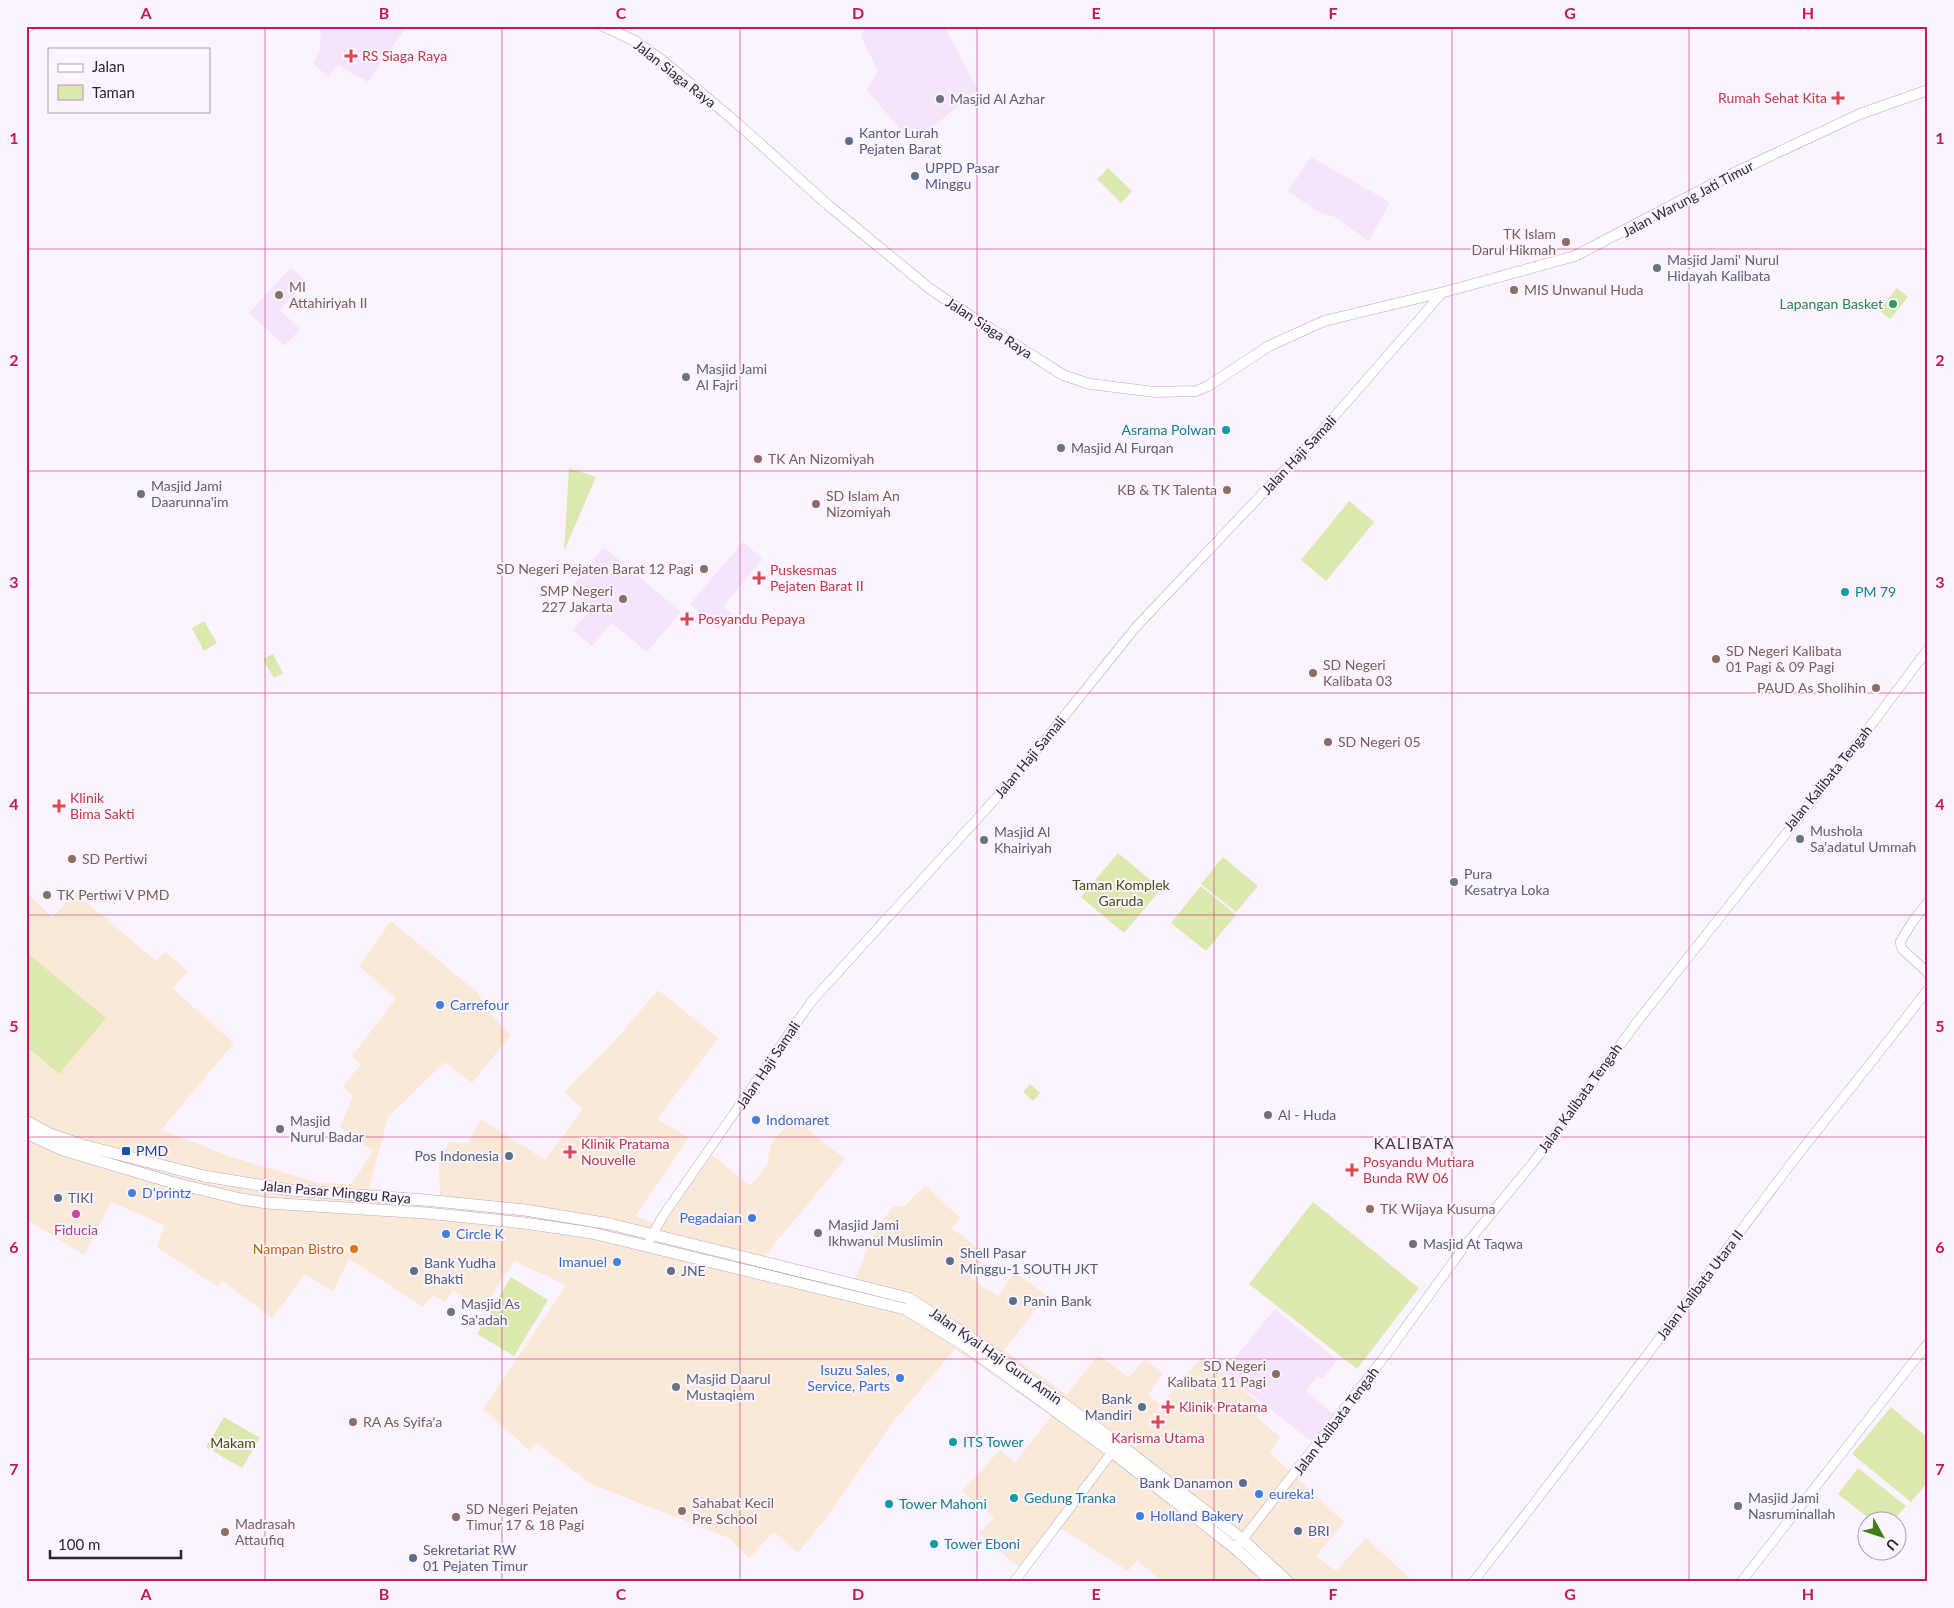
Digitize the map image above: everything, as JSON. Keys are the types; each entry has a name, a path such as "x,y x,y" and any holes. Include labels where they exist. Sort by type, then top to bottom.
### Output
{"main road":[{"name":"Jalan Siaga Raya","path":"603,26 635,41 663,61 737,123 828,205 929,288 1063,375 1079,381 1155,392 1196,391 1222,379 1269,346 1319,323 1443,292"},
{"name":"Jalan Warung Jati Timur","path":"1443,292 1575,256 1736,172 1844,121 1928,90"},
{"name":"Jalan Pasar Minggu Raya","path":"26,1121 50,1134 82,1145 177,1171 236,1183 290,1190 525,1210 654,1231"},
{"name":"Jalan Pasar Minggu Raya","path":"26,1133 62,1150 174,1183 267,1203 426,1213 524,1223 592,1233 647,1246"},
{"name":"Jalan Kyai Haji Guru Amin","path":"654,1231 908,1298 982,1345 1115,1448 1242,1541 1288,1582"},
{"name":"Jalan Kyai Haji Guru Amin","path":"647,1246 910,1312 967,1347 1115,1448"},
{"name":"Jalan Kyai Haji Guru Amin","path":"1242,1541 1272,1582"}],"street":[{"name":"Jalan Haji Samali","path":"647,1246 663,1216 811,1002 1016,776 1136,627 1318,435 1443,292"},
{"name":"Jalan Kalibata Tengah","path":"1242,1541 1385,1356 1464,1247 1540,1154 1636,1022 1853,749 1928,649"},
{"path":"1928,902 1901,937 1900,945 1928,973"},
{"name":"Jalan Kalibata Utara II","path":"1474,1582 1784,1173 1851,1091 1928,989"},
{"path":"1742,1582 1928,1343"},
{"path":"1014,1582 1115,1448"}],"shaded area":[{"name":"RS Siaga Raya","path":"321,26 407,26 368,82 338,65 328,77 313,63 320,50"},
{"path":"866,26 944,26 978,90 919,138 899,128 867,90 878,71 861,37"},
{"path":"1311,157 1390,202 1369,241 1333,216 1318,212 1288,191"},
{"name":"MI Attahiriyah II","path":"291,267 306,281 280,310 300,329 285,346 249,313"},
{"path":"743,542 763,559 723,606 732,614 718,629 690,604"},
{"name":"SMP Negeri 227 Jakarta","path":"604,547 681,612 647,652 612,623 592,646 573,630 591,609 569,590"},
{"path":"26,892 53,918 74,892 156,961 165,952 188,971 173,989 234,1043 161,1130 232,1157 318,1183 352,1184 373,1151 340,1127 353,1096 343,1086 361,1064 352,1056 396,998 359,966 391,921 477,992 491,1014 511,1035 472,1083 445,1062 388,1117 369,1188 440,1198 439,1163 449,1142 468,1143 481,1119 545,1160 583,1109 564,1092 611,1045 658,990 718,1038 657,1119 689,1138 635,1216 662,1226 712,1155 749,1185 752,1184 767,1165 771,1144 793,1118 845,1159 764,1257 854,1281 877,1227 894,1206 904,1207 925,1185 960,1218 952,1228 986,1254 970,1278 998,1296 1015,1272 1047,1296 1004,1350 1067,1395 1098,1355 1129,1377 1145,1359 1163,1374 1148,1395 1161,1405 1202,1357 1264,1407 1257,1417 1280,1437 1270,1453 1344,1522 1316,1556 1336,1571 1366,1538 1414,1582 1163,1582 1137,1560 1128,1571 1057,1526 1023,1571 979,1533 994,1518 962,1491 1000,1450 1015,1462 1052,1416 955,1349 893,1422 826,1518 798,1553 774,1532 749,1558 729,1538 591,1484 537,1443 529,1450 483,1409 566,1285 514,1261 482,1310 453,1290 446,1302 433,1295 423,1307 349,1259 333,1291 305,1274 272,1318 223,1281 217,1286 157,1247 164,1225 111,1202 84,1255 26,1219"},
{"name":"SD Negeri Kalibata 11 Pagi","path":"1275,1309 1337,1360 1322,1379 1318,1376 1306,1391 1333,1414 1311,1441 1223,1372"}],"green space":[{"path":"1108,168 1132,191 1121,203 1097,179"},
{"name":"Lapangan Basket","path":"1897,288 1908,297 1890,319 1879,310"},
{"path":"569,468 596,477 564,551"},
{"path":"1349,501 1374,522 1326,581 1301,560"},
{"path":"204,621 217,643 204,651 192,628"},
{"path":"273,654 283,673 274,678 263,659"},
{"name":"Taman Komplek Garuda","path":"1118,853 1161,889 1124,933 1081,897"},
{"path":"1223,857 1258,886 1236,912 1201,884"},
{"path":"1201,886 1236,915 1206,951 1171,923"},
{"path":"26,952 106,1018 59,1074 26,1046"},
{"path":"1030,1084 1040,1093 1033,1101 1023,1092"},
{"path":"1313,1202 1419,1288 1357,1369 1249,1284"},
{"path":"511,1277 548,1300 514,1356 477,1334"},
{"path":"1891,1407 1928,1438 1928,1482 1911,1502 1852,1454"},
{"name":"Makam","path":"224,1417 260,1438 242,1468 206,1447"},
{"path":"1858,1468 1906,1506 1903,1510 1858,1510 1838,1494"}],"place":[{"name":"RS Siaga Raya","path":"351,56"},
{"name":"Rumah Sehat Kita","path":"1838,98"},
{"name":"Masjid Al Azhar","path":"940,99"},
{"name":"Kantor Lurah Pejaten Barat","path":"849,141"},
{"name":"UPPD Pasar Minggu","path":"915,176"},
{"name":"TK Islam Darul Hikmah","path":"1566,242"},
{"name":"Masjid Jami' Nurul Hidayah Kalibata","path":"1657,268"},
{"name":"MIS Unwanul Huda","path":"1514,290"},
{"name":"MI Attahiriyah II","path":"279,295"},
{"name":"Lapangan Basket","path":"1893,304"},
{"name":"Masjid Jami Al Fajri","path":"686,377"},
{"name":"Asrama Polwan","path":"1226,430"},
{"name":"Masjid Al Furqan","path":"1061,448"},
{"name":"TK An Nizomiyah","path":"758,459"},
{"name":"KB & TK Talenta","path":"1227,490"},
{"name":"Masjid Jami Daarunna'im","path":"141,494"},
{"name":"SD Islam An Nizomiyah","path":"816,504"},
{"name":"SD Negeri Pejaten Barat 12 Pagi","path":"704,569"},
{"name":"Puskesmas Pejaten Barat II","path":"759,578"},
{"name":"PM 79","path":"1845,592"},
{"name":"SMP Negeri 227 Jakarta","path":"623,599"},
{"name":"Posyandu Pepaya","path":"687,619"},
{"name":"SD Negeri Kalibata 01 Pagi & 09 Pagi","path":"1716,659"},
{"name":"SD Negeri Kalibata 03","path":"1313,673"},
{"name":"PAUD As Sholihin","path":"1876,688"},
{"name":"SD Negeri 05","path":"1328,742"},
{"name":"Klinik Bima Sakti","path":"59,806"},
{"name":"Mushola Sa'adatul Ummah","path":"1800,839"},
{"name":"Masjid Al Khairiyah","path":"984,840"},
{"name":"SD Pertiwi","path":"72,859"},
{"name":"Pura Kesatrya Loka","path":"1454,882"},
{"name":"TK Pertiwi V PMD","path":"47,895"},
{"name":"Carrefour","path":"440,1005"},
{"name":"Al - Huda","path":"1268,1115"},
{"name":"Indomaret","path":"756,1120"},
{"name":"Masjid Nurul Badar","path":"280,1129"},
{"name":"PMD","path":"126,1151"},
{"name":"Klinik Pratama Nouvelle","path":"570,1152"},
{"name":"Pos Indonesia","path":"509,1156"},
{"name":"Posyandu Mutiara Bunda RW 06","path":"1352,1170"},
{"name":"D’printz","path":"132,1193"},
{"name":"TIKI","path":"58,1198"},
{"name":"TK Wijaya Kusuma","path":"1370,1209"},
{"name":"Fiducia","path":"76,1214"},
{"name":"Pegadaian","path":"752,1218"},
{"name":"Masjid Jami Ikhwanul Muslimin","path":"818,1233"},
{"name":"Circle K","path":"446,1234"},
{"name":"Masjid At Taqwa","path":"1413,1244"},
{"name":"Nampan Bistro","path":"354,1249"},
{"name":"Shell Pasar Minggu-1 SOUTH JKT","path":"950,1261"},
{"name":"Imanuel","path":"617,1262"},
{"name":"Bank Yudha Bhakti","path":"414,1271"},
{"name":"JNE","path":"671,1271"},
{"name":"Panin Bank","path":"1013,1301"},
{"name":"Masjid As Sa'adah","path":"451,1312"},
{"name":"SD Negeri Kalibata 11 Pagi","path":"1276,1374"},
{"name":"Isuzu Sales, Service, Parts","path":"900,1378"},
{"name":"Masjid Daarul Mustaqiem","path":"676,1387"},
{"name":"Bank Mandiri","path":"1142,1407"},
{"name":"Klinik Pratama","path":"1168,1407"},
{"name":"RA As Syifa'a","path":"353,1422"},
{"name":"Karisma Utama","path":"1158,1422"},
{"name":"ITS Tower","path":"953,1442"},
{"name":"Bank Danamon","path":"1243,1483"},
{"name":"eureka!","path":"1259,1494"},
{"name":"Gedung Tranka","path":"1014,1498"},
{"name":"Tower Mahoni","path":"889,1504"},
{"name":"Masjid Jami Nasruminallah","path":"1738,1506"},
{"name":"Sahabat Kecil Pre School","path":"682,1511"},
{"name":"Holland Bakery","path":"1140,1516"},
{"name":"SD Negeri Pejaten Timur 17 & 18 Pagi","path":"456,1517"},
{"name":"BRI","path":"1298,1531"},
{"name":"Madrasah Attaufiq","path":"225,1532"},
{"name":"Tower Eboni","path":"934,1544"},
{"name":"Sekretariat RW 01 Pejaten Timur","path":"413,1558"}],"district":[{"name":"KALIBATA","path":"1414,1143"}]}
